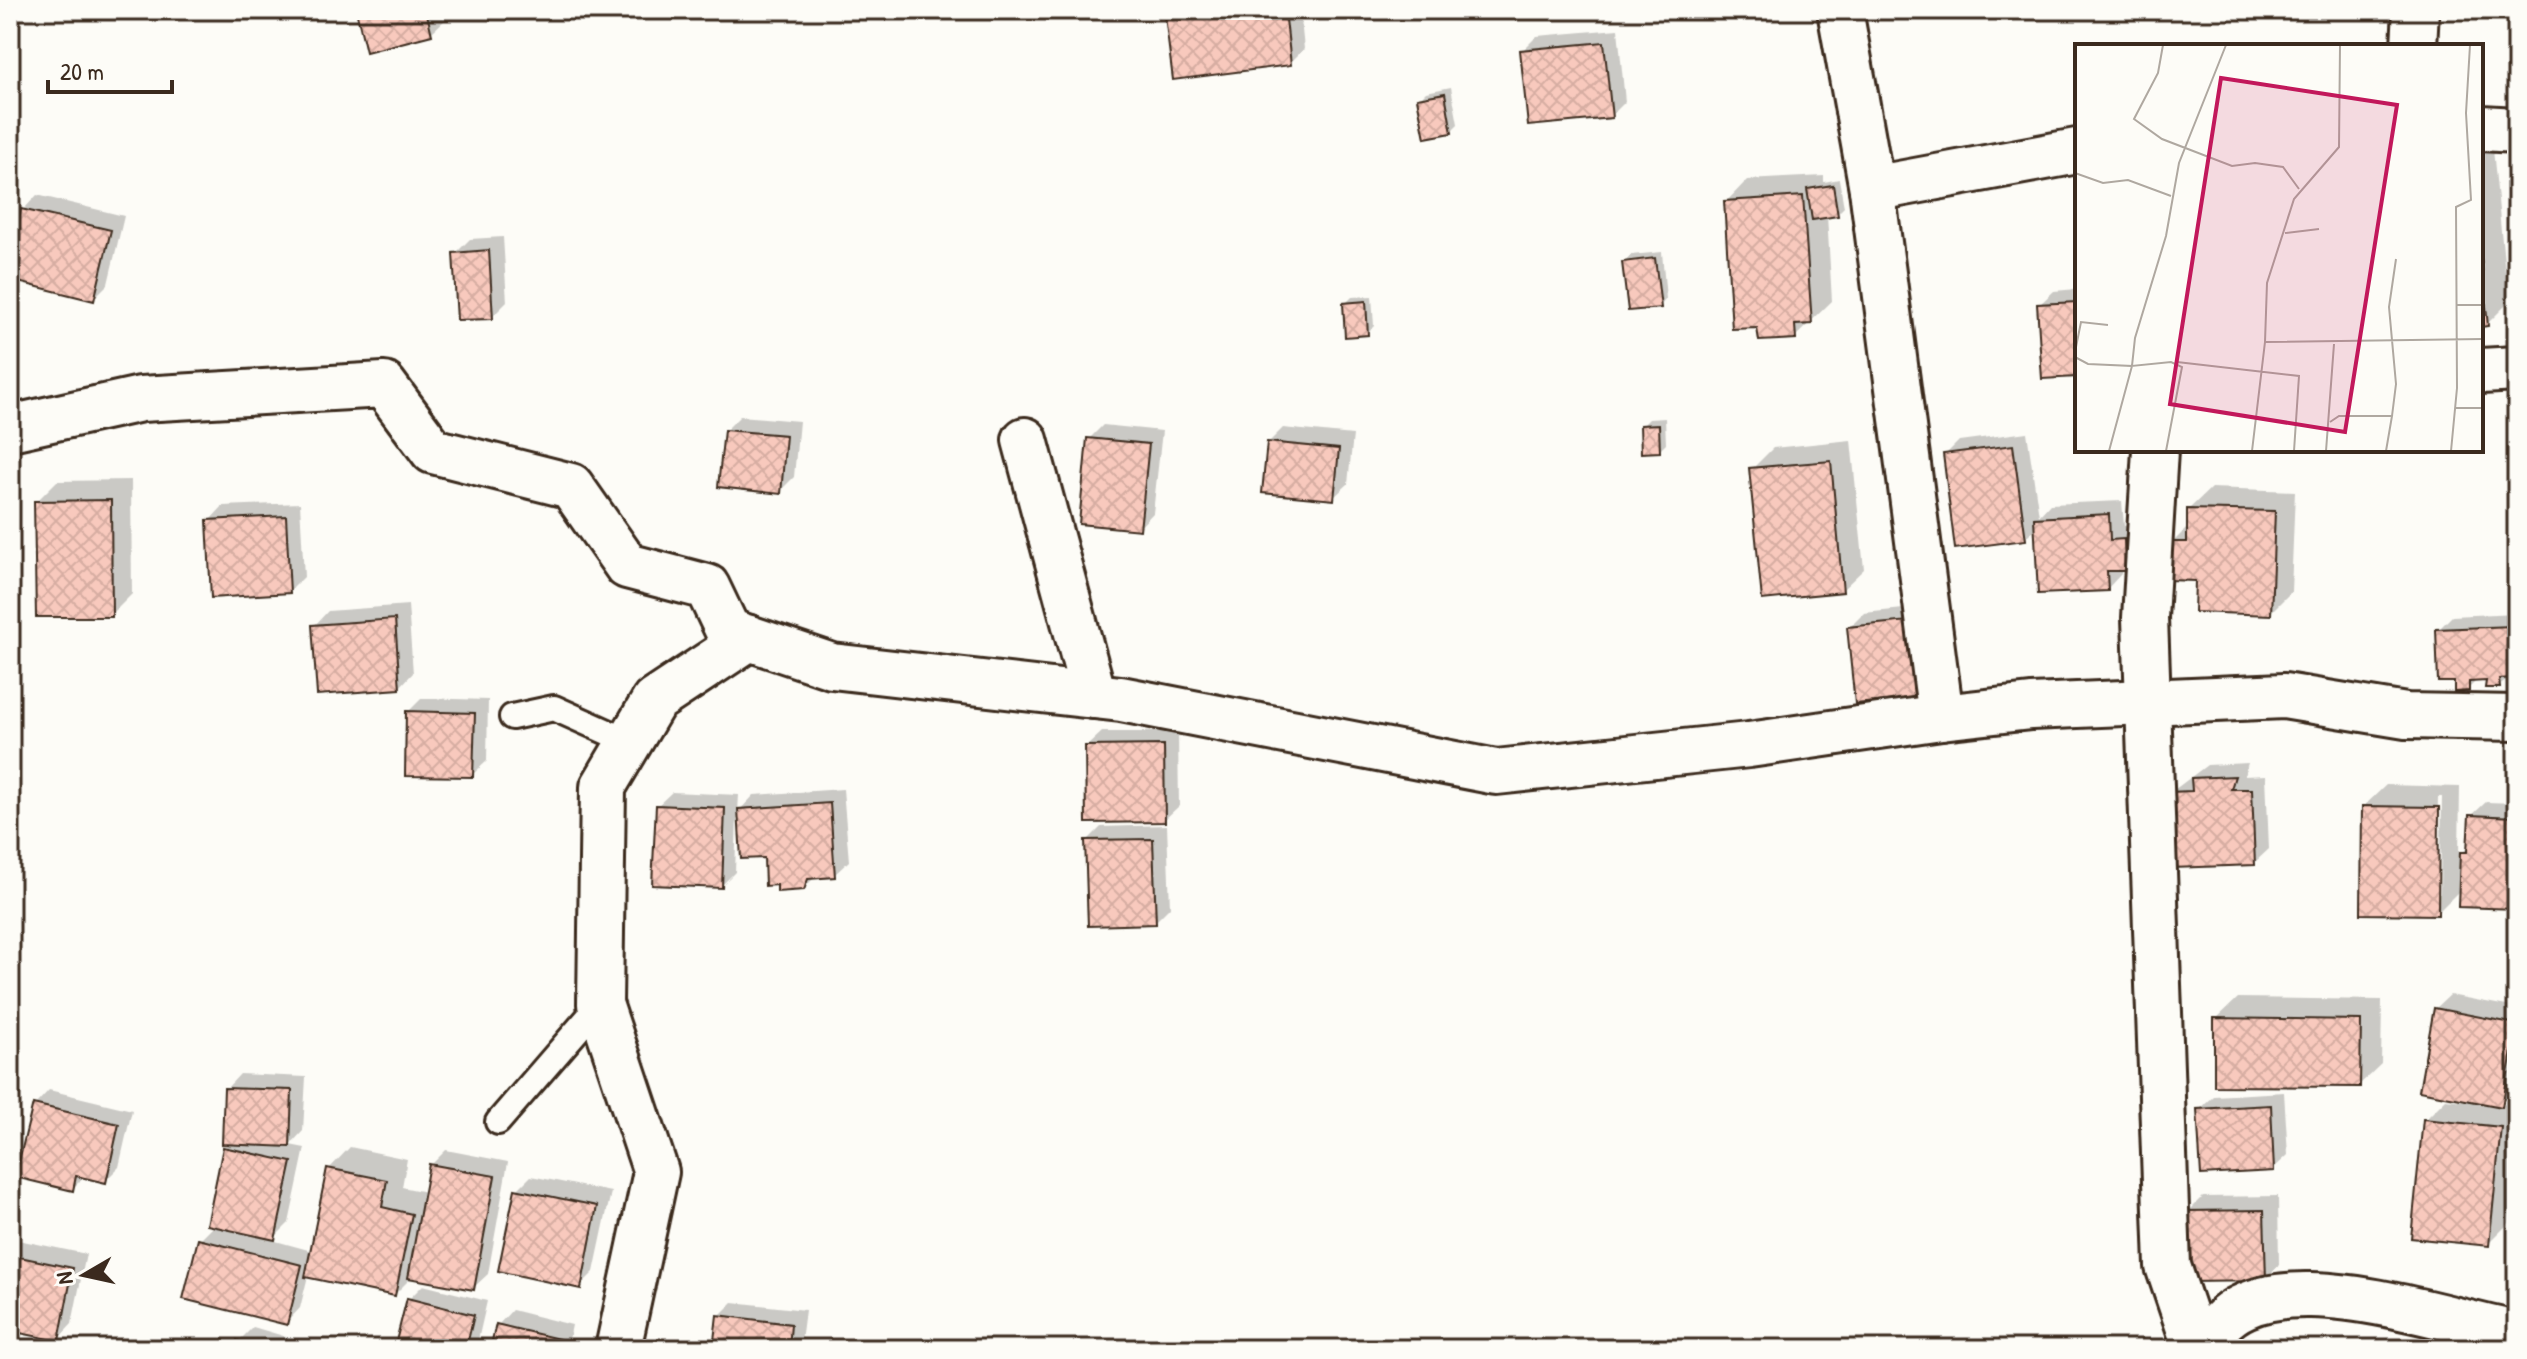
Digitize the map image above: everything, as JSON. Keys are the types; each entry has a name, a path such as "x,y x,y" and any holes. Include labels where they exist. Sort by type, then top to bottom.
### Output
{"street":[{"path":"1840,10 1872,189 1941,717"},
{"path":"2414,44 2416,10"},
{"path":"2483,128 2517,130"},
{"path":"1872,189 2075,151"},
{"path":"2483,371 2517,369"},
{"path":"10,428 141,399 384,385 433,451 571,486 627,566 707,587 728,631 832,666 1094,696 1496,772 1749,745 2031,707 2148,705 2284,696 2406,716 2517,718"},
{"path":"1025,440 1094,696"},
{"path":"2155,452 2145,618 2168,1266 2196,1349"},
{"path":"618,1349 656,1172 600,1004 603,787 654,701 749,638"},
{"path":"2205,1349 2211,1330 2234,1310 2262,1299 2301,1294 2380,1303 2517,1334"}],"lane":[{"path":"512,717 554,708 630,742"},
{"path":"498,1122 600,1004"}],"building":[{"path":"356,10 426,10 432,35 366,52"},
{"path":"1210,10 1285,10 1291,65 1173,80 1165,16"},
{"path":"1604,42 1612,118 1528,126 1520,50"},
{"path":"1445,93 1452,133 1425,138 1417,98"},
{"path":"1833,185 1838,216 1812,220 1807,189"},
{"path":"1803,196 1812,324 1795,325 1796,339 1759,341 1757,328 1732,329 1724,201"},
{"path":"21,209 111,230 94,301 10,280 10,255"},
{"path":"489,250 493,319 457,320 453,253"},
{"path":"1655,258 1661,308 1628,311 1622,262"},
{"path":"2483,277 2488,326 2483,327"},
{"path":"1366,301 1368,335 1345,337 1343,303"},
{"path":"2075,302 2075,377 2042,379 2037,304"},
{"path":"1659,424 1660,452 1641,453 1640,425"},
{"path":"724,430 786,435 781,494 718,487"},
{"path":"1087,438 1149,444 1140,530 1079,524"},
{"path":"1267,442 1339,449 1334,500 1262,493"},
{"path":"2013,445 2026,540 1955,549 1943,454"},
{"path":"1831,461 1843,592 1762,600 1749,468"},
{"path":"111,500 112,617 36,617 34,501"},
{"path":"2187,509 2275,511 2271,615 2194,612 2195,581 2169,580 2170,542 2187,542"},
{"path":"2109,514 2110,540 2124,539 2125,571 2107,571 2108,591 2038,594 2034,518"},
{"path":"286,516 290,593 211,598 207,520"},
{"path":"395,619 400,689 317,695 312,625"},
{"path":"1909,621 1928,697 1855,704 1847,627"},
{"path":"2513,626 2515,678 2499,679 2500,688 2485,688 2486,681 2469,682 2469,691 2454,692 2454,682 2438,682 2436,629"},
{"path":"406,711 475,713 473,777 405,776"},
{"path":"1164,745 1165,822 1086,823 1085,746"},
{"path":"2235,776 2231,789 2252,789 2255,865 2172,868 2168,792 2192,791 2191,778"},
{"path":"830,803 835,877 808,879 804,890 777,892 777,885 765,886 764,858 741,859 738,809"},
{"path":"656,805 725,808 722,888 652,885"},
{"path":"2362,806 2439,807 2438,915 2361,914"},
{"path":"2469,815 2517,817 2517,909 2458,907 2460,852 2467,852"},
{"path":"1153,839 1156,924 1088,926 1085,840"},
{"path":"2434,1008 2517,1024 2502,1107 2419,1091"},
{"path":"2214,1018 2361,1020 2360,1087 2214,1086"},
{"path":"224,1088 292,1090 290,1147 222,1144"},
{"path":"33,1104 119,1124 106,1183 76,1176 73,1191 15,1177"},
{"path":"2271,1105 2274,1171 2201,1175 2197,1109"},
{"path":"2423,1119 2501,1127 2489,1246 2411,1238"},
{"path":"223,1147 292,1162 275,1240 207,1225"},
{"path":"429,1164 495,1176 474,1290 408,1278"},
{"path":"327,1168 387,1180 382,1207 412,1214 395,1296 305,1277"},
{"path":"515,1189 597,1206 581,1289 498,1271"},
{"path":"2264,1210 2266,1281 2188,1282 2186,1211"},
{"path":"198,1239 302,1265 287,1325 183,1299"},
{"path":"10,1255 73,1268 59,1341 10,1331"},
{"path":"407,1298 474,1315 466,1349 394,1349"},
{"path":"717,1315 791,1324 789,1349 713,1349"},
{"path":"496,1324 559,1339 557,1349 490,1349"},
{"path":"237,1340 268,1349 235,1349"}]}
